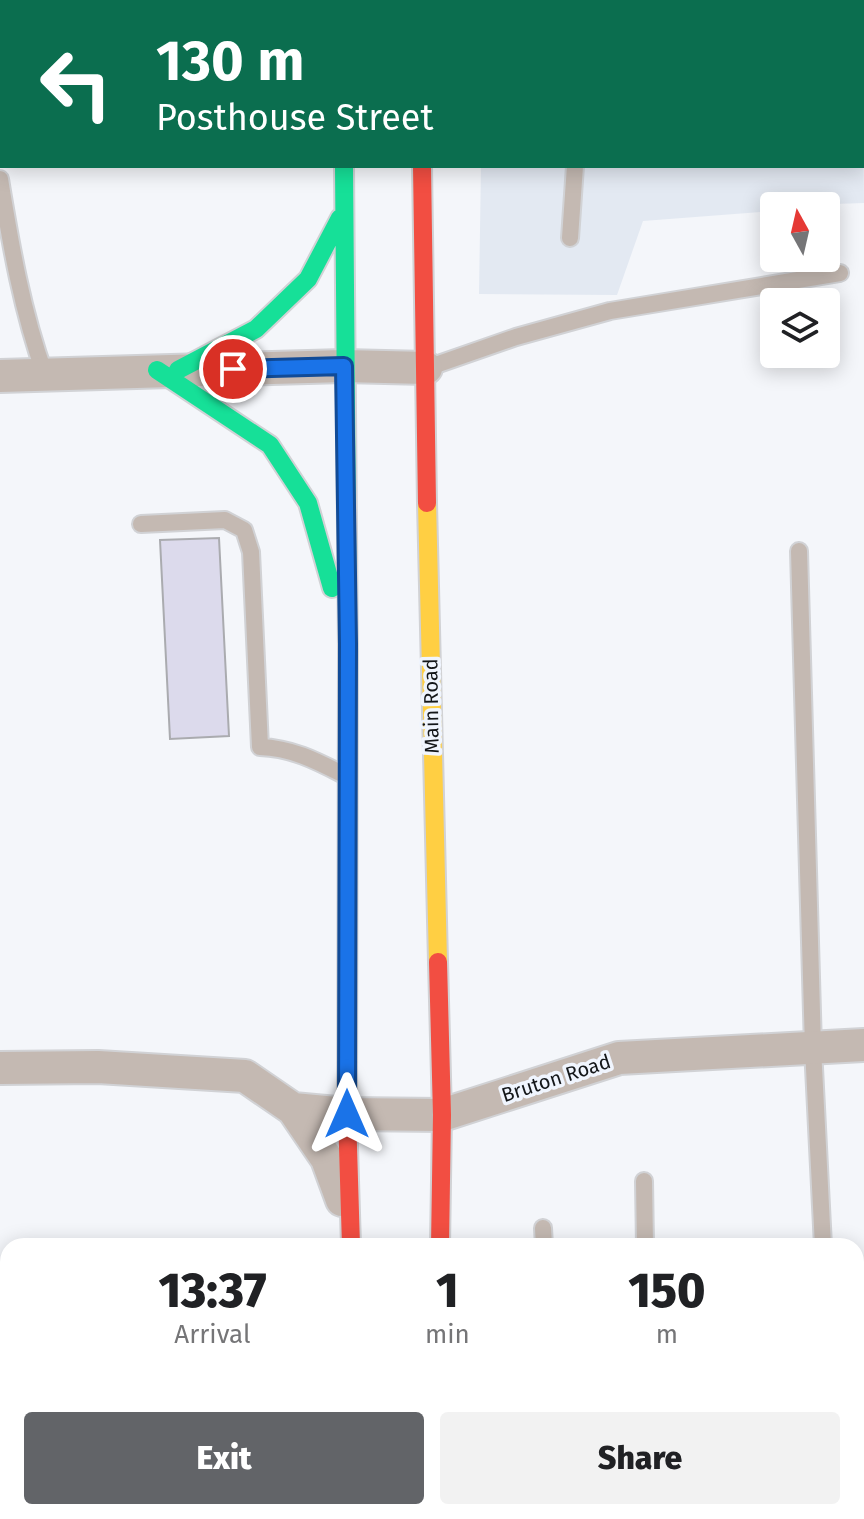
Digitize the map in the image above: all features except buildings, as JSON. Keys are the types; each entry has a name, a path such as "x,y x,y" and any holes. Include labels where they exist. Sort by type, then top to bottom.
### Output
{"main road":[{"path":"344,168 348,644 347,1114 351,1234"},
{"name":"Main Road","path":"422,168 431,719 442,1115 440,1238"},
{"path":"344,211 308,279 256,329 167,370 270,445 308,503 348,644"}],"street":[{"path":"0,376 344,366 426,368"},
{"name":"Bruton Road","path":"293,1109 347,1114 442,1115 619,1058 864,1045"},
{"path":"0,1068 98,1067 245,1076 293,1109 327,1159 351,1234"}],"lane":[{"path":"570,238 575,168"},
{"path":"0,179 29,331 45,375"},
{"path":"426,368 516,337 610,311 840,273"},
{"path":"141,524 225,520 235,523 247,536 251,552 260,747 280,748 309,757 347,776"},
{"path":"799,551 813,1048 823,1238"},
{"path":"644,1181 645,1238"},
{"path":"543,1228 544,1238"}],"shaded area":[{"path":"481,168 864,168 864,203 840,204 840,192 760,192 760,212 643,221 617,295 479,294"}],"traffic: fast":[{"path":"344,168 348,652"},
{"path":"178,370 256,329 308,279 340,218"},
{"path":"157,370 270,445 308,503 332,588"}],"traffic: slow":[{"path":"427,503 438,962"}],"traffic: jam":[{"path":"422,168 427,503"},
{"path":"348,652 347,1114 351,1238"},
{"path":"438,962 442,1115 440,1238"}],"route":[{"path":"233,369 344,366 348,644 347,1114"}]}
